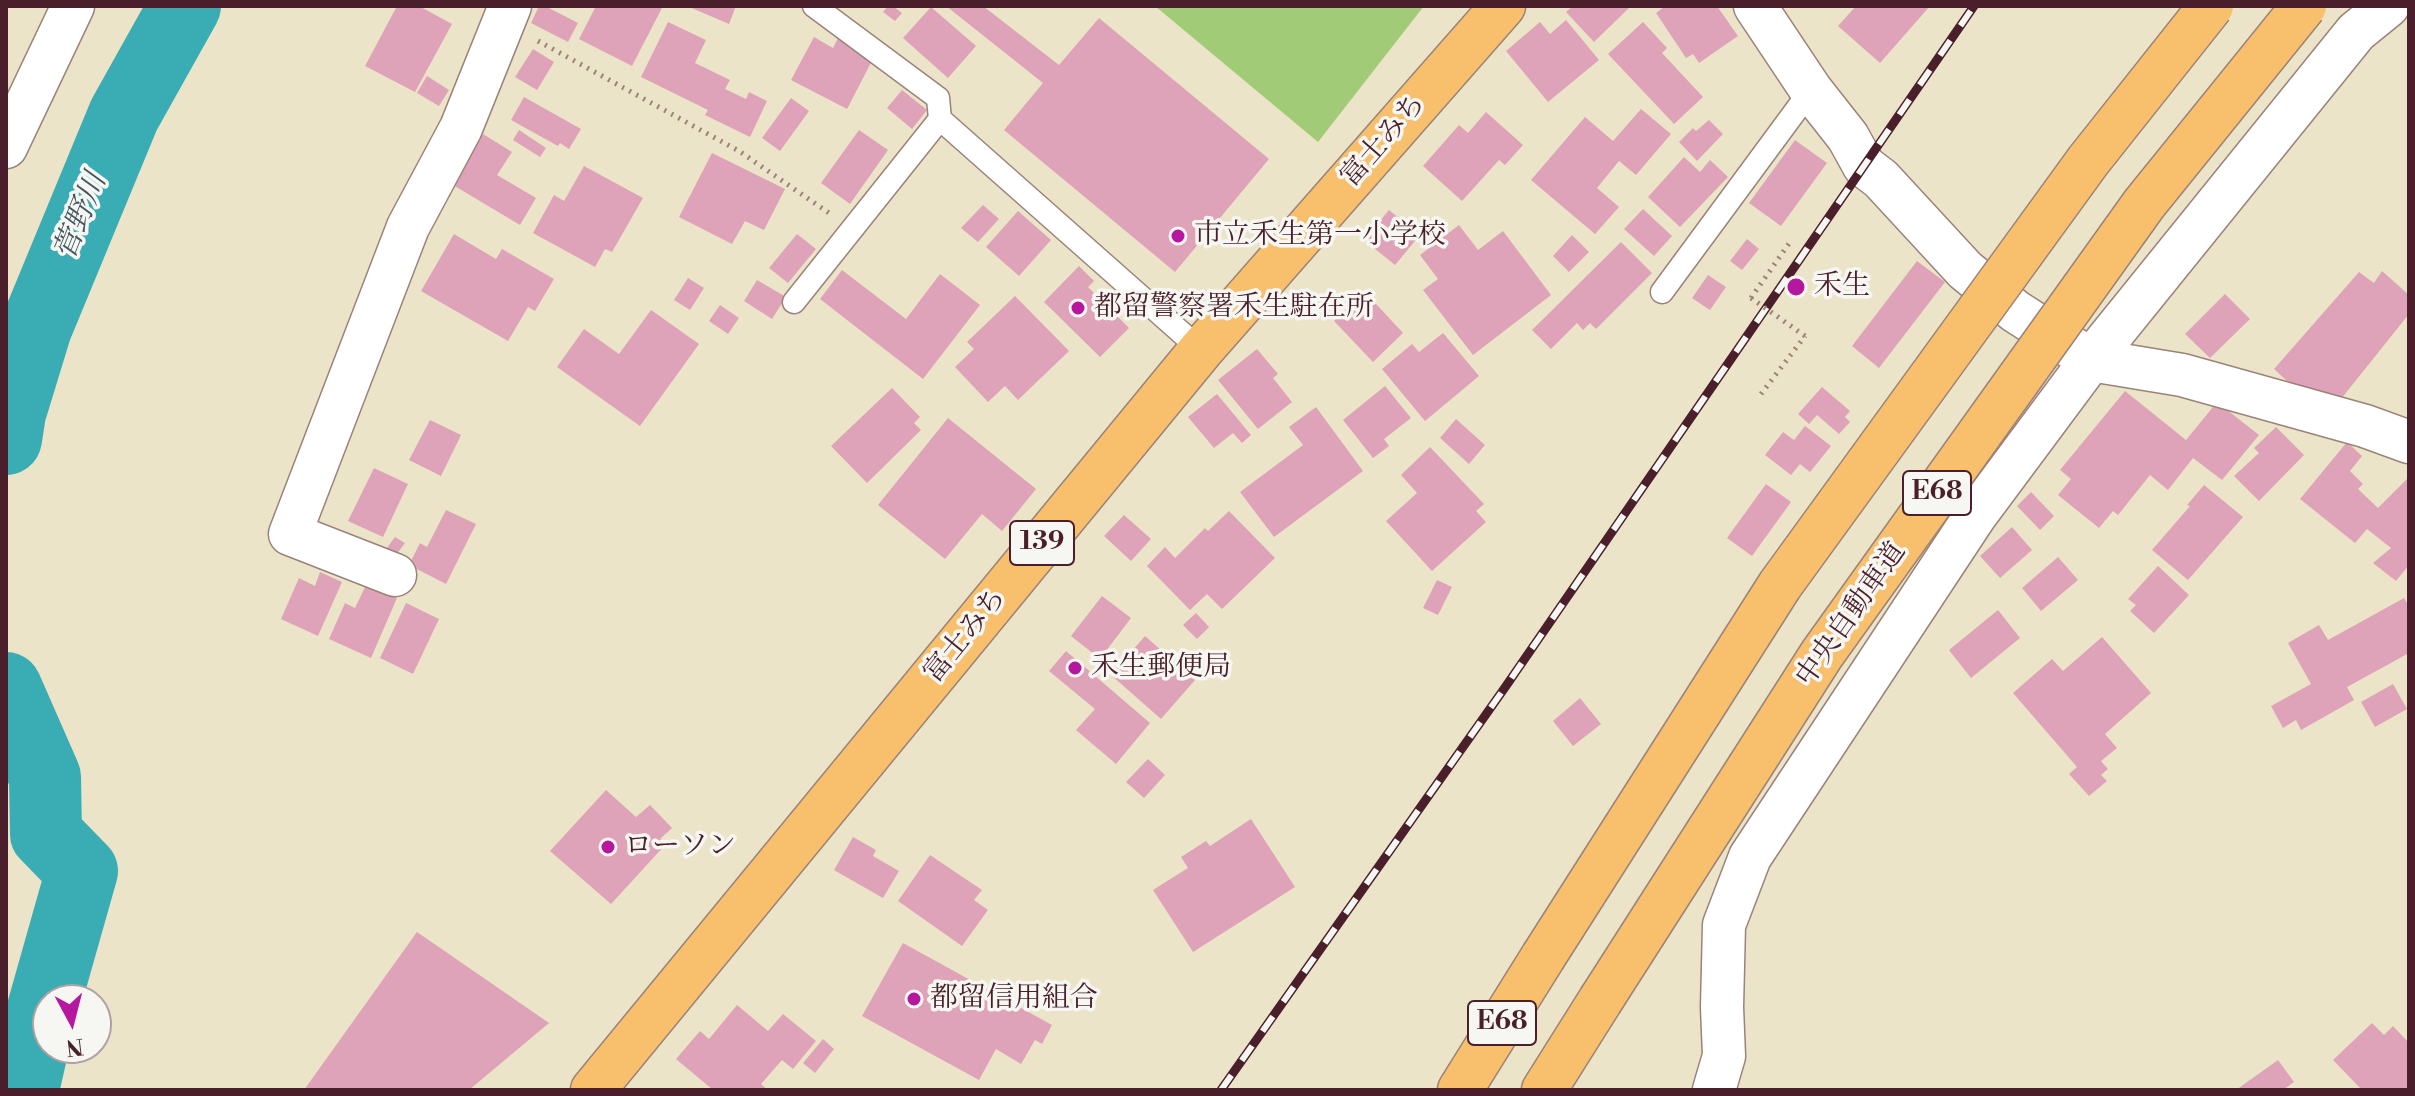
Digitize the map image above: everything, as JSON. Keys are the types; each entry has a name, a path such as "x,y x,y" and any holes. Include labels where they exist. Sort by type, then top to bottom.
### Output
{"highway":[{"name":"富士みち","path":"593,1090 1201,350 1503,6"},
{"name":"E68","path":"1460,1090 1780,585 2088,161 2211,6"},
{"name":"中央自動車道","path":"1544,1090 1822,654 2144,204 2304,6"}],"street":[{"path":"6,147 73,6"},
{"path":"1755,6 1811,90 1848,137 1864,166 1881,179 1965,270 2015,311 2091,360 2182,375 2365,426 2409,442"},
{"path":"1714,1090 1724,1056 1724,925 1750,857 1975,516 2091,360 2356,32 2388,6"},
{"path":"395,575 290,534 408,227 461,128 507,14"}],"lane":[{"path":"814,6 938,98 940,119 1201,350"},
{"path":"1662,292 1811,90"},
{"path":"794,302 940,119"}],"path":[{"path":"507,14 739,151 853,229"},
{"path":"1761,394 1805,336 1751,298 1790,242"}],"green space":[{"path":"1155,6 1424,6 1318,142"}],"building":[{"path":"397,6 419,6 452,24 415,92 365,66"},
{"path":"539,6 578,23 568,42 531,23"},
{"path":"596,6 663,6 632,66 579,39"},
{"path":"687,6 736,6 729,24"},
{"path":"888,6 902,13 895,21 883,12"},
{"path":"946,6 983,6 1059,65 1099,18 1269,159 1175,272 1004,130 1043,83"},
{"path":"1573,6 1629,8 1594,42 1566,12"},
{"path":"1665,6 1717,6 1738,36 1699,63 1693,54 1686,58 1656,13"},
{"path":"1856,6 1930,6 1880,63 1838,26"},
{"path":"931,7 976,46 948,78 903,38"},
{"path":"1566,20 1599,60 1548,102 1506,51 1540,22 1550,34"},
{"path":"668,22 706,40 695,63 730,80 725,89 746,99 749,92 767,101 750,137 705,115 708,110 641,77"},
{"path":"1643,22 1667,48 1662,53 1703,97 1674,124 1608,54"},
{"path":"839,36 875,55 847,109 791,80 814,37 833,48"},
{"path":"533,49 554,62 537,90 515,77"},
{"path":"427,76 449,90 439,106 417,93"},
{"path":"902,90 927,110 912,129 887,108"},
{"path":"524,97 581,129 569,149 511,120"},
{"path":"791,98 809,111 780,151 762,138"},
{"path":"1641,109 1671,134 1636,175 1619,161 1597,188 1619,207 1595,234 1531,180 1585,117 1613,141"},
{"path":"1486,112 1523,145 1505,165 1499,160 1462,201 1423,166 1459,125 1468,133"},
{"path":"1709,120 1723,134 1697,161 1679,142 1693,128 1696,131"},
{"path":"519,130 546,148 540,157 513,140"},
{"path":"859,130 888,150 850,204 821,183"},
{"path":"483,134 512,152 497,175 536,198 520,225 453,185"},
{"path":"1795,140 1827,163 1781,226 1749,203"},
{"path":"712,153 785,189 764,230 745,221 732,244 679,217"},
{"path":"1684,157 1700,172 1710,160 1728,177 1680,227 1648,197"},
{"path":"584,166 643,198 612,252 605,249 595,267 533,233 554,195 564,201"},
{"path":"983,205 999,219 978,242 961,228"},
{"path":"1643,209 1672,236 1654,256 1624,229"},
{"path":"1389,210 1420,235 1395,265 1364,240"},
{"path":"1018,211 1051,240 1019,276 986,247"},
{"path":"1459,225 1478,250 1503,231 1551,295 1473,355 1423,290 1438,279 1420,255"},
{"path":"454,234 496,259 502,249 554,279 535,311 528,307 508,341 421,291"},
{"path":"797,234 816,249 788,283 769,268"},
{"path":"1572,235 1589,252 1569,272 1553,256"},
{"path":"1747,239 1759,249 1742,270 1730,261"},
{"path":"1621,242 1652,273 1596,329 1590,323 1583,330 1577,323 1551,349 1532,330"},
{"path":"1917,261 1945,282 1879,368 1852,346"},
{"path":"1079,266 1094,281 1088,287 1129,328 1100,357 1044,302"},
{"path":"842,270 906,319 940,274 980,305 923,379 820,299"},
{"path":"2382,271 2409,295 2409,314 2341,399 2299,392 2274,369 2359,272 2374,283"},
{"path":"1708,275 1726,287 1710,310 1692,298"},
{"path":"688,278 704,288 690,310 674,300"},
{"path":"757,280 786,297 772,319 744,301"},
{"path":"1365,292 1403,333 1373,362 1334,321"},
{"path":"2225,294 2250,319 2210,358 2185,334"},
{"path":"1015,296 1069,351 1018,400 1005,386 988,402 955,367 974,349 967,342"},
{"path":"720,305 739,318 728,334 709,321"},
{"path":"651,310 699,344 640,426 557,367 584,329 619,354"},
{"path":"1443,333 1479,376 1425,421 1382,369 1412,344 1419,352"},
{"path":"1257,349 1278,374 1273,378 1292,402 1258,429 1218,380"},
{"path":"1385,386 1411,418 1384,439 1389,446 1373,458 1343,420"},
{"path":"1822,387 1850,411 1845,417 1850,422 1839,434 1817,415 1809,424 1798,414"},
{"path":"892,388 920,417 914,423 921,430 867,483 831,446"},
{"path":"2125,391 2186,440 2217,402 2259,435 2222,480 2193,458 2168,490 2150,475 2118,515 2113,511 2099,528 2058,495 2071,479 2060,470"},
{"path":"1217,394 1251,435 1242,443 1233,433 1214,448 1188,417"},
{"path":"1316,407 1363,471 1274,537 1240,492 1303,445 1289,427"},
{"path":"948,418 1036,489 1002,531 982,514 945,559 878,505"},
{"path":"1456,419 1485,445 1469,464 1440,438"},
{"path":"430,420 461,435 441,476 409,460"},
{"path":"1805,426 1831,446 1810,472 1800,464 1791,475 1765,455 1783,432 1794,440"},
{"path":"2276,427 2304,455 2259,501 2234,476 2259,453 2254,448"},
{"path":"2347,442 2362,456 2350,471 2363,484 2358,489 2378,508 2409,477 2409,565 2396,581 2373,563 2391,548 2367,529 2355,543 2300,499"},
{"path":"1430,447 1484,504 1476,511 1486,522 1432,571 1386,521 1417,493 1401,475"},
{"path":"374,468 408,484 383,537 348,521"},
{"path":"1766,484 1791,502 1752,556 1727,538"},
{"path":"2204,485 2243,517 2188,580 2152,550"},
{"path":"2031,492 2054,516 2040,530 2017,506"},
{"path":"446,510 476,524 446,584 409,565 420,543 427,547"},
{"path":"1229,511 1275,558 1222,609 1207,594 1190,610 1147,566 1165,547 1175,558 1205,528 1208,531"},
{"path":"1124,515 1151,539 1131,561 1104,536"},
{"path":"2012,527 2032,550 2000,578 1980,556"},
{"path":"395,537 405,543 393,559 384,552"},
{"path":"2058,557 2078,580 2041,611 2022,588"},
{"path":"2158,566 2189,595 2154,633 2130,611 2136,605 2128,599"},
{"path":"320,572 342,582 318,636 281,619 299,578 315,586"},
{"path":"1437,580 1452,587 1438,615 1423,608"},
{"path":"366,585 397,598 371,658 329,639 345,603 355,608"},
{"path":"1102,596 1131,618 1100,659 1071,636"},
{"path":"2404,598 2409,606 2409,653 2347,687 2354,700 2301,730 2296,720 2283,728 2271,706 2311,684 2288,643 2319,625 2328,640"},
{"path":"406,603 439,619 413,674 380,658"},
{"path":"1998,610 2020,638 1971,678 1949,650"},
{"path":"1196,613 1209,627 1197,639 1183,625"},
{"path":"1145,636 1195,680 1161,719 1111,675"},
{"path":"2102,637 2151,693 2105,734 2117,748 2101,761 2108,769 2101,775 2107,781 2089,796 2069,774 2077,767 2013,693 2052,659 2063,671"},
{"path":"1066,651 1150,723 1116,764 1076,730 1095,709 1049,671"},
{"path":"2393,684 2407,709 2375,727 2361,702"},
{"path":"1580,698 1601,724 1573,746 1553,721"},
{"path":"1148,759 1165,775 1144,798 1126,782"},
{"name":"ローソン","path":"606,790 636,817 650,805 672,828 660,839 666,844 611,904 550,851"},
{"path":"1251,819 1295,887 1193,952 1153,890 1188,868 1181,857 1206,841 1210,846"},
{"path":"853,837 876,850 873,856 899,871 883,898 834,870"},
{"path":"930,855 982,890 974,900 988,910 962,946 898,901"},
{"path":"417,932 549,1023 469,1090 304,1090"},
{"path":"903,943 1052,1025 1042,1044 1035,1040 1021,1064 996,1049 979,1080 862,1016"},
{"path":"737,1005 768,1031 783,1014 816,1041 793,1069 782,1060 761,1084 768,1090 713,1090 676,1059 700,1031 709,1039"},
{"path":"2372,1023 2384,1035 2393,1026 2409,1043 2409,1090 2362,1090 2333,1060"},
{"path":"823,1039 834,1049 815,1073 803,1063"},
{"path":"2278,1060 2294,1082 2283,1090 2236,1090"}],"waterway":[{"name":"菅野川","path":"6,439 10,413 36,328 124,115 185,6"},
{"name":"菅野川","path":"6,688 45,777 46,834 82,871 23,1090"}],"railway":[{"path":"1221,1090 1506,686 1974,6"}],"place":[{"name":"市立禾生第一小学校","path":"1178,236"},
{"name":"禾生","path":"1796,287"},
{"name":"都留警察署禾生駐在所","path":"1078,308"},
{"name":"禾生郵便局","path":"1075,668"},
{"name":"ローソン","path":"608,847"},
{"name":"都留信用組合","path":"914,999"}]}
